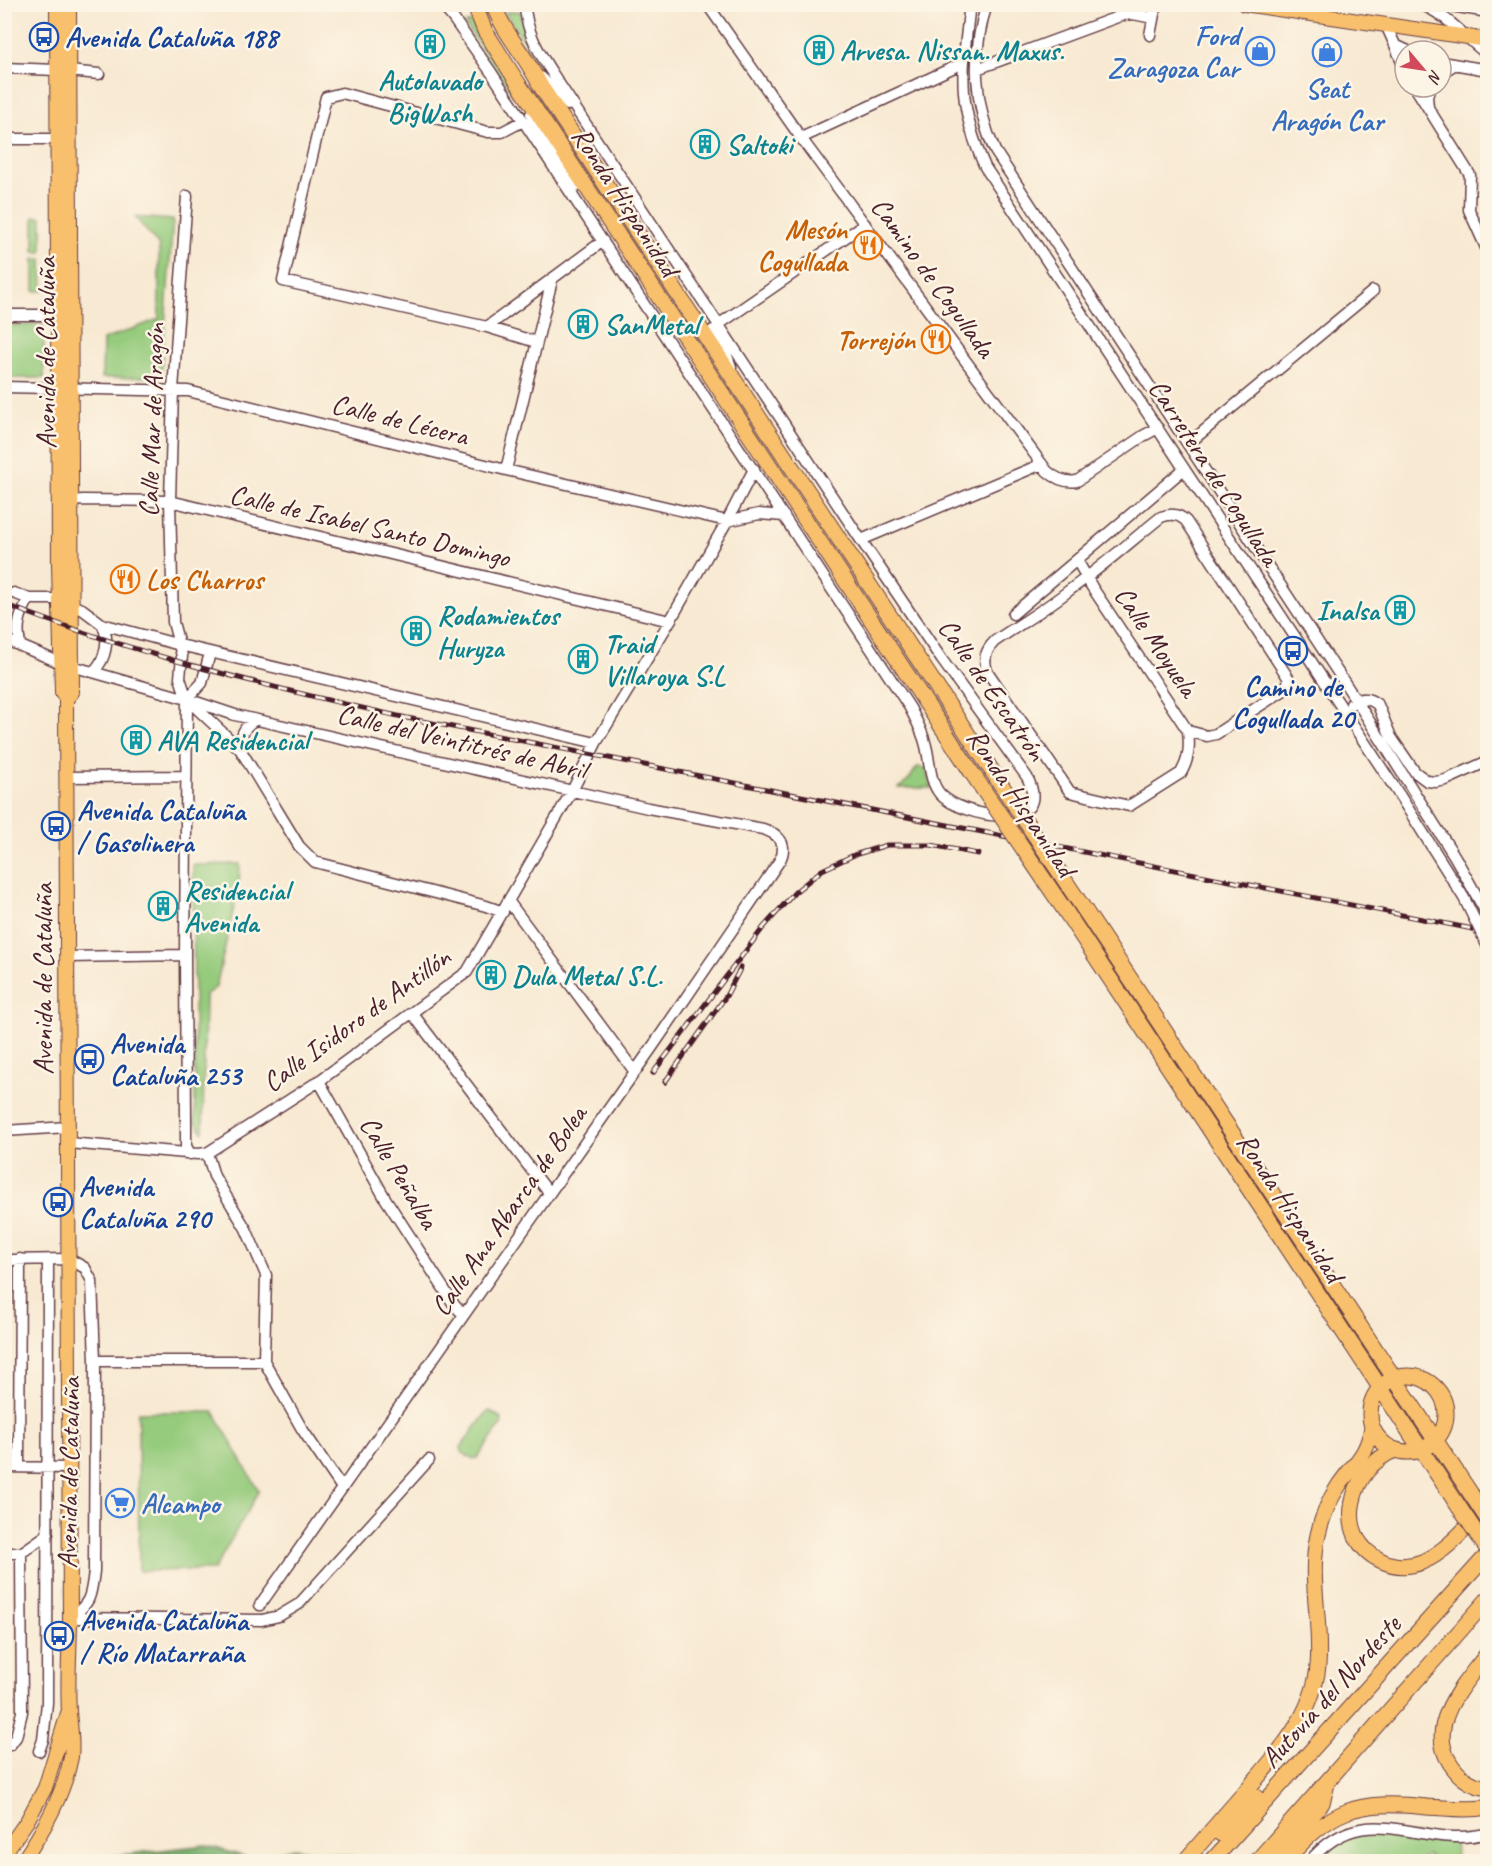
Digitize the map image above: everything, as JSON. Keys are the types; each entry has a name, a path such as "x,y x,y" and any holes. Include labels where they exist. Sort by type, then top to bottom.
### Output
{"highway":[{"name":"Ronda Hispanidad","path":"474,4 485,31 516,80 1488,1552"},
{"name":"Ronda Hispanidad","path":"493,4 540,85 1488,1520"},
{"path":"1184,1862 1271,1761 1302,1718 1311,1699 1318,1663 1314,1578 1318,1536 1330,1500 1342,1480 1362,1458 1372,1427 1370,1415 1372,1403 1381,1388 1395,1379 1410,1377 1425,1380 1442,1397 1446,1412 1444,1427 1436,1441 1421,1450 1411,1452 1395,1450 1381,1441 1372,1427"},
{"path":"1395,1450 1380,1458 1366,1471 1357,1485 1352,1505 1351,1517 1356,1536 1365,1550 1378,1559 1407,1566 1422,1562 1443,1549 1488,1505"},
{"name":"Autovía del Nordeste","path":"1211,1862 1488,1552"},
{"name":"Autovía del Nordeste","path":"1256,1862 1488,1599"},
{"path":"1488,1653 1450,1706 1444,1721 1442,1736 1444,1752 1453,1768 1467,1781 1488,1788"},
{"path":"1196,1862 1251,1802 1307,1755"},
{"path":"1270,1862 1322,1803 1329,1778"},
{"path":"1284,1862 1323,1824 1335,1816 1356,1808 1378,1804 1446,1808 1488,1807"}],"main road":[{"name":"Avenida de Cataluña","path":"23,1861 48,1820 68,1770 72,1742 69,1712 66,699 72,692 67,664 60,511 65,388 63,70 57,4"},
{"name":"Avenida de Cataluña","path":"66,603 71,501 65,388 58,315 58,139 69,4"},
{"path":"1244,4 1488,40"},
{"name":"Avenida de Cataluña","path":"6,1852 45,1788 69,1712"}],"street":[{"name":"Calle de Escatrón","path":"441,4 491,72 591,222 914,716 926,746 932,778 940,794 951,803 966,810 1009,816 1021,813 1028,808 1033,797 1033,787 1028,777 942,660 581,118 540,53 529,28 525,4"},
{"name":"Camino de Cogullada","path":"707,4 801,138 1042,464 1059,480 1077,481 1158,428"},
{"name":"Carretera de Cogullada","path":"970,4 963,63 964,106 970,130 985,167 1400,796 1464,898 1488,947"},
{"name":"Carretera de Cogullada","path":"987,4 980,30 977,69 979,104 995,151 1356,700 1455,857 1488,916"},
{"path":"1150,35 1156,4"},
{"path":"1420,4 1444,17 1488,55"},
{"path":"1439,4 1488,12"},
{"path":"977,69 1123,15 1153,18"},
{"path":"1386,25 1393,41"},
{"path":"801,138 963,63"},
{"path":"1454,65 1488,70"},
{"path":"4,68 99,74"},
{"name":"Calle de Escatrón","path":"532,68 581,118"},
{"name":"Ronda Hispanidad","path":"516,80 539,129 576,187 591,222"},
{"path":"523,121 502,132 488,132 342,93 326,97 283,281 487,327 536,342"},
{"path":"1423,99 1470,175 1469,210 1488,252"},
{"path":"1427,99 1428,107"},
{"path":"4,139 58,139"},
{"name":"Calle Mar de Aragón","path":"180,645 173,622 170,501 173,390 187,196"},
{"path":"718,325 865,224"},
{"path":"487,327 603,241"},
{"name":"Ronda Hispanidad","path":"668,247 677,273 718,339 736,381"},
{"path":"506,470 552,280"},
{"name":"Calle de Escatrón","path":"636,290 672,329 710,385 732,408"},
{"path":"1188,444 1373,291"},
{"path":"4,315 58,315"},
{"name":"Calle de Lécera","path":"4,387 188,391 506,470 727,521"},
{"path":"861,540 1042,464"},
{"name":"Calle Isidoro de Antillón","path":"207,1153 319,1081 467,972 572,791 596,743 727,521 754,469"},
{"path":"1013,614 1184,469"},
{"path":"60,511 71,501"},
{"name":"Calle de Isabel Santo Domingo","path":"71,501 170,501 669,621"},
{"path":"727,521 759,514 784,516"},
{"name":"Calle Moyuela","path":"1077,560 1087,577 1188,731 1190,748 1181,773 1129,806 1074,794 1065,787 987,670 988,648 995,641 1087,577 1161,517 1178,515 1186,521 1289,679 1284,690 1216,734 1207,736 1188,731"},
{"path":"14,593 29,599 55,599 66,603"},
{"path":"20,644 18,626 21,613 29,599"},
{"name":"Calle del Veintitrés de Abril","path":"66,603 82,609 102,624 180,645 596,743"},
{"path":"93,671 100,665 105,651 107,634 102,624"},
{"name":"Calle del Veintitrés de Abril","path":"4,639 67,664 255,720 648,808 763,829 770,831 780,839"},
{"path":"180,645 182,656 180,678 187,699 186,1151"},
{"path":"187,699 202,683 210,652"},
{"path":"1345,714 1356,700 1365,698 1375,702 1384,715 1392,737 1415,772 1427,781 1446,780 1488,761"},
{"path":"187,699 240,749 299,846 315,862 503,912"},
{"path":"240,749 241,734 248,724 255,720"},
{"path":"67,777 186,776"},
{"name":"Calle Ana Abarca de Bolea","path":"260,1605 635,1072 780,860 784,850 780,839"},
{"path":"509,902 635,1072"},
{"path":"67,957 185,955"},
{"path":"412,1013 549,1193"},
{"name":"Calle Peñalba","path":"319,1081 385,1198 455,1306 464,1315"},
{"path":"4,1131 68,1127"},
{"path":"68,1143 207,1153 214,1176 246,1229 266,1275 264,1361 302,1429 342,1488"},
{"path":"19,1467 20,1259"},
{"path":"4,1260 69,1259"},
{"name":"Avenida de Cataluña","path":"69,1259 85,1268 92,1281 95,1361 92,1589 86,1605 70,1618"},
{"name":"Avenida de Cataluña","path":"39,1751 43,1740 47,1703 48,1260"},
{"path":"95,1361 264,1361"},
{"path":"70,1618 262,1620 279,1616 299,1604 429,1460"},
{"path":"4,1467 69,1468"},
{"path":"4,1553 21,1553 48,1534"},
{"path":"4,1745 10,1745 16,1737 22,1712 21,1553"},
{"path":"47,1703 54,1709 69,1712"},
{"path":"1309,1862 1321,1848 1339,1835 1359,1828 1394,1828 1455,1836 1488,1833"}],"green space":[{"path":"520,11 527,40 546,73 544,74 505,12"},
{"path":"474,21 516,96 513,96 465,24"},
{"path":"34,217 42,217 42,252 34,252"},
{"path":"135,217 173,220 161,377 102,378 103,340 159,319 159,246"},
{"path":"34,259 42,259 43,291 34,291"},
{"path":"5,325 44,325 44,378 5,378"},
{"path":"917,767 926,768 931,788 899,788 910,778"},
{"path":"240,864 239,885 216,987 205,995 203,1132 195,1122 193,865"},
{"path":"490,1411 501,1418 502,1424 477,1458 473,1460 462,1452 461,1447"},
{"path":"138,1412 214,1412 259,1491 214,1570 139,1571"},
{"path":"1347,1831 1455,1836 1456,1861 1435,1861 1427,1855 1418,1861 1309,1862"},
{"path":"205,1845 253,1859 294,1848 380,1861 67,1861"}],"railway":[{"path":"4,604 153,654 305,695 407,718 1488,932"},
{"path":"653,1073 763,928 795,892 822,870 854,855 887,845 931,845 978,854"},
{"path":"665,1082 726,996 741,967"}],"place":[{"name":"Avenida Cataluña 188","path":"44,37"},
{"name":"Autolavado BigWash","path":"430,44"},
{"name":"Arvesa. Nissan. Maxus.","path":"819,50"},
{"name":"Ford Zaragoza Car","path":"1260,51"},
{"name":"Seat Aragón Car","path":"1327,52"},
{"name":"Saltoki","path":"705,144"},
{"name":"Mesón Cogullada","path":"868,245"},
{"name":"SanMetal","path":"583,324"},
{"name":"Torrejón","path":"936,339"},
{"name":"Los Charros","path":"125,579"},
{"name":"Inalsa","path":"1400,610"},
{"name":"Rodamientos Huryza","path":"416,631"},
{"name":"Camino de Cogullada 20","path":"1293,651"},
{"name":"Traid Villaroya S.L","path":"583,659"},
{"name":"AVA Residencial","path":"136,740"},
{"name":"Avenida Cataluña / Gasolinera","path":"56,826"},
{"name":"Residencial Avenida","path":"163,906"},
{"name":"Dula Metal S.L.","path":"491,975"},
{"name":"Avenida Cataluña 253","path":"89,1059"},
{"name":"Avenida Cataluña 290","path":"58,1202"},
{"name":"Alcampo","path":"120,1503"},
{"name":"Avenida Cataluña / Río Matarraña","path":"59,1636"}]}
